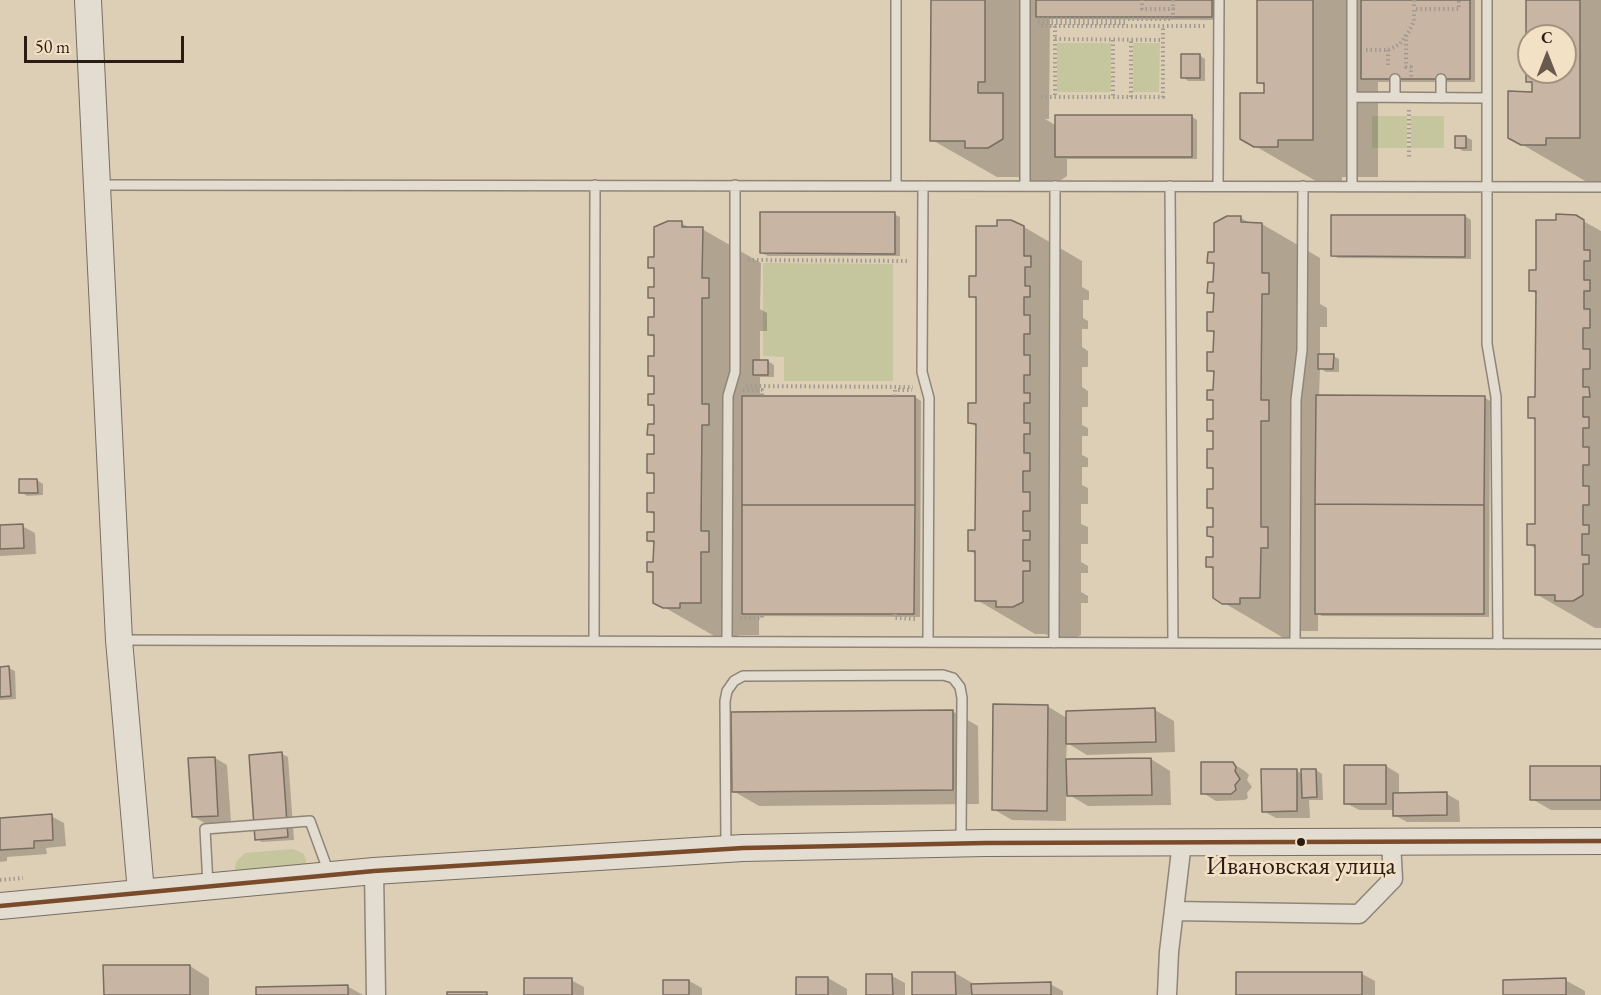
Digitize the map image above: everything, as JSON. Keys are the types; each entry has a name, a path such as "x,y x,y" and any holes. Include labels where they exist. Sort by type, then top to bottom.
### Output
{"main road":[{"path":"88,0 119,640 141,892"},
{"path":"0,906 374,871 726,849 960,843 1601,841"}],"street":[{"path":"1167,995 1182,842"},
{"path":"1174,911 1359,914 1393,879 1391,842"},
{"path":"374,871 376,995"}],"lane":[{"path":"896,0 896,186"},
{"path":"1025,0 1025,186"},
{"path":"1218,0 1218,186"},
{"path":"1352,0 1352,186"},
{"path":"1487,0 1487,344 1496,397 1497,644"},
{"path":"1391,76 1395,97"},
{"path":"1441,79 1441,98"},
{"path":"1352,97 1486,98"},
{"path":"97,185 1601,187"},
{"path":"594,641 595,185"},
{"path":"727,641 728,396 735,372 735,185"},
{"path":"923,186 922,372 929,398 928,642"},
{"path":"1054,642 1055,186"},
{"path":"1170,186 1173,643"},
{"path":"1295,643 1296,400 1302,350 1303,186"},
{"path":"119,640 1601,644"},
{"path":"726,849 725,701 727,691 734,681 743,676 943,675 953,678 960,687 963,698 960,843"},
{"path":"208,886 205,829 310,821 330,875"}],"path":[{"path":"1142,0 1142,9 1173,9"},
{"path":"1125,26 1125,23 1036,23 1036,19 1173,19 1173,0"},
{"path":"1366,50 1388,50 1400,44 1414,21 1414,0"},
{"path":"1414,9 1459,9 1459,0"},
{"path":"1041,26 1218,26"},
{"path":"1055,26 1055,97"},
{"path":"1041,97 1163,97 1163,26"},
{"path":"1406,35 1406,67 1411,67 1411,79"},
{"path":"1055,39 1163,40"},
{"path":"1113,40 1113,97"},
{"path":"1131,40 1131,97"},
{"path":"1388,50 1391,76"},
{"path":"1409,98 1409,159"},
{"path":"735,260 923,261"},
{"path":"730,386 926,387"},
{"path":"742,390 762,390 762,396"},
{"path":"895,396 895,390 915,390"},
{"path":"742,618 762,618 762,614"},
{"path":"895,614 895,618 914,619"}],"green space":[{"path":"1057,43 1111,43 1111,92 1057,92"},
{"path":"1133,43 1160,43 1159,92 1133,92"},
{"path":"1372,116 1407,116 1407,148 1372,148"},
{"path":"1411,116 1444,116 1444,148 1411,148"},
{"path":"763,263 893,264 893,381 784,381 784,357 763,356"},
{"path":"293,849 304,854 305,869 239,872 235,869 236,862 245,853"}],"building":[{"path":"931,0 985,0 985,82 978,82 978,93 1003,93 1003,139 988,148 965,148 965,141 930,141"},
{"path":"1036,0 1212,0 1212,17 1036,17"},
{"path":"1257,0 1313,0 1313,140 1278,140 1278,147 1254,147 1240,139 1240,93 1264,93 1264,83 1257,83"},
{"path":"1361,0 1470,0 1470,79 1361,79"},
{"path":"1526,0 1580,0 1580,138 1546,138 1546,145 1521,145 1508,138 1508,91 1532,92 1532,84 1577,84 1577,24 1526,24"},
{"path":"1181,54 1200,54 1200,78 1181,78"},
{"path":"1055,115 1192,115 1192,157 1055,157"},
{"path":"1455,136 1466,136 1466,148 1455,148"},
{"path":"760,212 895,212 895,254 760,253"},
{"path":"1556,214 1576,215 1584,220 1584,250 1590,250 1590,261 1584,261 1584,280 1590,280 1590,291 1584,291 1584,309 1590,309 1590,328 1583,328 1583,349 1590,349 1590,369 1583,369 1583,387 1589,387 1590,397 1583,397 1583,417 1589,417 1589,428 1583,428 1583,447 1589,447 1589,465 1583,465 1583,486 1589,486 1589,505 1583,505 1583,525 1589,525 1589,534 1582,534 1582,555 1589,555 1589,564 1583,564 1583,595 1573,601 1555,601 1555,595 1535,595 1535,545 1527,545 1527,524 1535,524 1535,418 1528,418 1528,397 1535,397 1536,291 1529,291 1529,270 1536,270 1536,220 1556,220"},
{"path":"1331,215 1465,215 1465,257 1331,256"},
{"path":"1227,216 1241,216 1241,222 1262,223 1262,273 1269,273 1269,294 1262,294 1261,400 1269,400 1269,421 1261,421 1261,527 1268,527 1268,548 1261,548 1260,598 1240,598 1240,604 1222,604 1213,598 1213,567 1206,567 1206,557 1213,557 1213,537 1207,536 1207,527 1213,527 1213,508 1207,508 1207,489 1213,489 1213,468 1207,468 1207,449 1213,449 1213,431 1207,431 1207,419 1213,419 1213,400 1207,400 1207,390 1213,390 1214,371 1207,371 1207,352 1213,352 1214,331 1207,331 1207,312 1213,312 1214,293 1207,293 1208,282 1213,282 1214,263 1207,263 1208,252 1214,252 1214,223"},
{"path":"997,220 1011,220 1024,226 1024,256 1031,256 1031,267 1025,267 1025,286 1030,286 1030,297 1024,297 1024,315 1030,315 1030,334 1024,334 1024,355 1030,355 1030,375 1024,375 1024,393 1030,393 1030,403 1024,403 1024,423 1030,423 1030,434 1024,434 1024,453 1030,453 1030,471 1023,471 1023,492 1030,492 1030,511 1023,511 1023,531 1030,531 1030,540 1023,540 1023,561 1030,561 1030,571 1023,571 1023,602 1013,607 996,607 996,601 975,601 975,551 968,551 968,530 975,530 976,424 968,423 968,403 976,403 976,297 969,297 969,276 976,276 976,226 997,226"},
{"path":"668,221 682,221 682,227 703,227 702,278 709,278 709,298 702,298 702,404 709,404 709,425 702,425 701,531 709,531 709,552 701,552 701,603 680,603 680,608 663,608 653,603 653,572 647,572 647,562 653,562 654,541 647,541 647,532 654,532 654,512 647,512 647,493 654,493 654,473 647,473 647,454 654,454 654,435 647,435 648,424 654,424 654,405 648,405 648,394 654,394 654,376 648,376 648,356 654,356 654,335 648,335 648,317 654,317 654,298 648,298 648,287 654,287 654,268 648,268 648,257 654,257 654,227"},
{"path":"1318,354 1334,354 1333,369 1318,369"},
{"path":"753,360 768,360 768,375 753,375"},
{"path":"1316,395 1485,396 1484,505 1315,504"},
{"path":"742,396 915,396 915,505 742,505"},
{"path":"19,479 37,479 38,493 19,493"},
{"path":"1315,504 1484,505 1484,614 1315,614"},
{"path":"742,505 915,505 914,614 742,614"},
{"path":"23,524 24,548 0,549 0,525"},
{"path":"9,666 11,696 0,697 0,667"},
{"path":"993,704 1048,705 1047,811 992,810"},
{"path":"1155,708 1156,742 1066,744 1066,711"},
{"path":"953,710 953,790 732,792 731,712"},
{"path":"282,752 288,837 255,840 249,755"},
{"path":"215,757 218,816 192,817 188,758"},
{"path":"1151,758 1152,795 1067,796 1066,759"},
{"path":"1201,762 1233,762 1240,779 1235,785 1236,790 1231,794 1201,794"},
{"path":"1344,765 1386,765 1386,804 1344,804"},
{"path":"1530,766 1601,766 1601,800 1530,800"},
{"path":"1261,769 1297,769 1297,811 1262,812"},
{"path":"1301,769 1316,769 1317,797 1302,798"},
{"path":"1447,792 1447,815 1393,816 1393,793"},
{"path":"52,814 53,840 34,841 34,848 0,850 0,818"},
{"path":"103,965 190,965 190,995 104,995"},
{"path":"912,972 955,972 956,995 912,995"},
{"path":"1236,972 1362,972 1362,995 1236,995"},
{"path":"866,974 892,974 893,995 866,995"},
{"path":"796,977 828,977 828,995 796,995"},
{"path":"524,978 572,978 572,995 524,995"},
{"path":"1566,978 1566,995 1503,995 1503,980"},
{"path":"663,980 689,980 689,995 663,995"},
{"path":"1051,982 1051,995 972,995 971,984"},
{"path":"348,985 348,995 256,995 256,987"},
{"path":"447,992 487,992 487,995 447,995"}],"transit line":[{"path":"0,906 374,871 743,848 985,843 1601,841"}],"place":[{"name":"Ивановская улица","path":"1301,842"}]}
